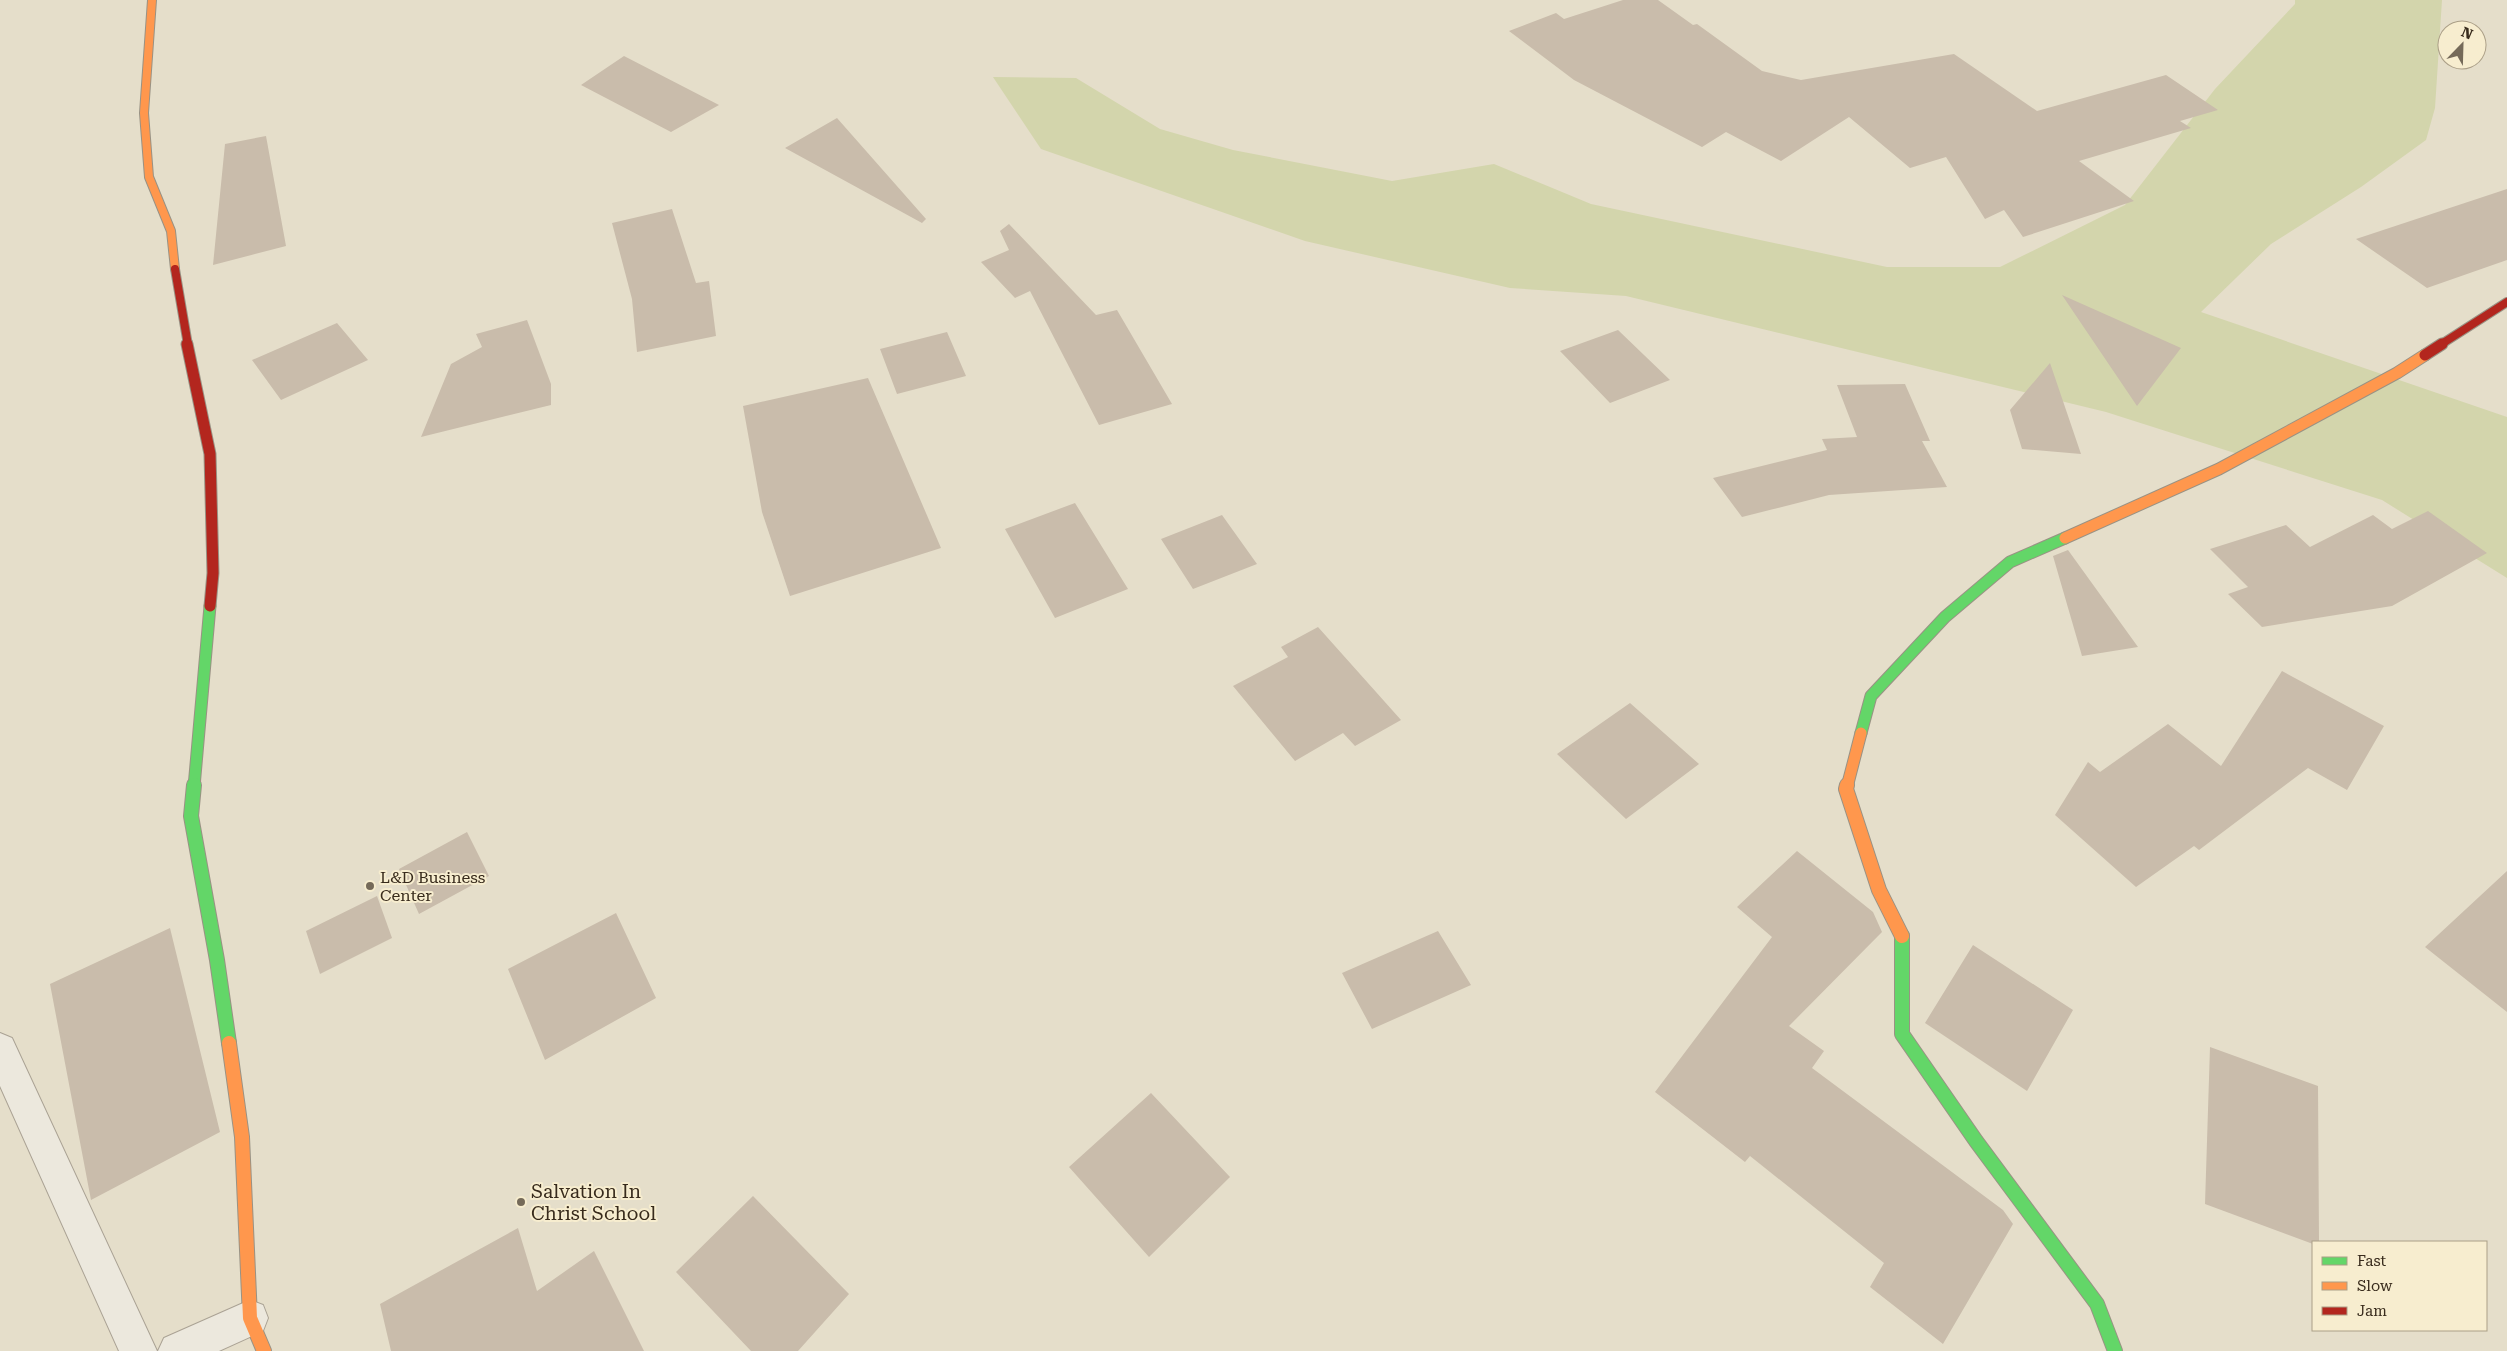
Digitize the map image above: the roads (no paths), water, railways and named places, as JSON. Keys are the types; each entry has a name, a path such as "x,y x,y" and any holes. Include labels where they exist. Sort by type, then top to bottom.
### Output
{"street":[{"path":"152,0 144,113 149,177 171,232 179,304 210,454 213,573 191,816 217,960 242,1138 250,1318 264,1351"},
{"path":"2115,1351 2097,1304 1976,1141 1902,1034 1902,934 1879,890 1846,789 1871,696 1945,617 2010,562 2219,470 2397,373 2507,302"},
{"path":"0,1050 138,1351"},
{"path":"178,1351 250,1318"}],"place":[{"name":"L&D Business Center","path":"370,886"},
{"name":"Salvation In Christ School","path":"521,1202"}]}
